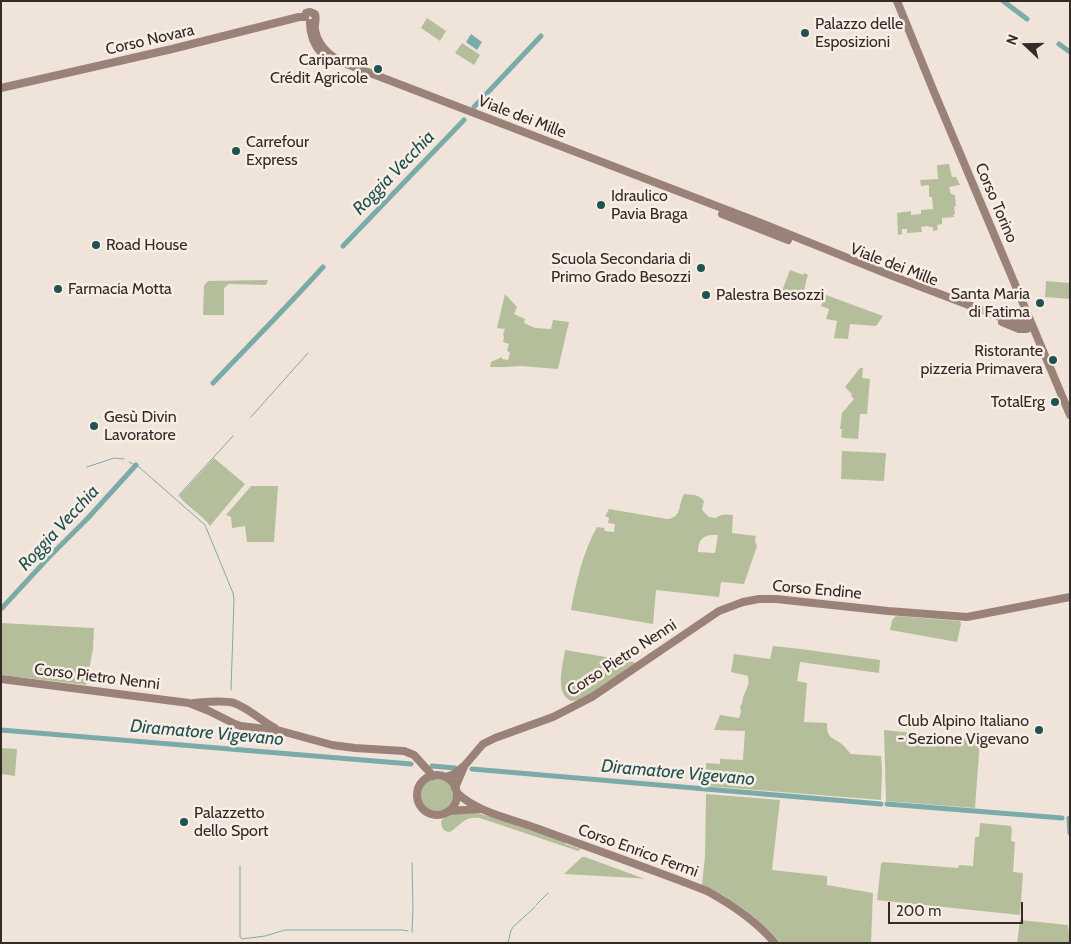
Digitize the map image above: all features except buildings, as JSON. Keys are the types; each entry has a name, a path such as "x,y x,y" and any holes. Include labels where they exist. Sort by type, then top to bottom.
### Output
{"main road":[{"name":"Corso Torino","path":"897,1 1070,415"},
{"name":"Corso Novara","path":"1,88 172,50 299,17 310,20"},
{"name":"Viale dei Mille","path":"310,20 310,34 316,46 321,54 333,63 1008,320 1024,321 1031,324"},
{"name":"Corso Endine","path":"744,602 776,599 967,617 1070,597"},
{"name":"Corso Pietro Nenni","path":"446,777 465,766 483,744 553,716 592,697 719,611 744,602"},
{"name":"Corso Pietro Nenni","path":"1,679 189,703 229,702 281,731"},
{"path":"226,720 224,713 229,702"},
{"name":"Corso Pietro Nenni","path":"189,703 235,724 281,731 332,745 404,751 414,755 433,776"},
{"path":"245,726 248,719 248,711"},
{"path":"420,762 422,782"},
{"name":"Corso Pietro Nenni","path":"456,791 465,766"},
{"path":"433,776 446,777 452,782 456,791 455,803 449,811 443,814 431,814 422,808 417,793 422,782 427,778 433,776"},
{"name":"Corso Enrico Fermi","path":"456,791 465,800 479,809 707,891 747,916 767,933 775,943"},
{"name":"Corso Enrico Fermi","path":"449,811 479,809"}],"green space":[{"path":"427,18 446,31 440,41 421,28"},
{"path":"462,43 480,55 474,65 455,53"},
{"path":"949,164 952,177 956,177 960,185 949,187 951,194 955,195 954,217 942,218 942,224 937,225 938,230 933,231 933,227 928,226 921,227 922,232 907,233 907,229 902,229 902,234 898,235 897,213 911,211 911,215 921,214 921,210 933,209 932,197 929,197 929,185 921,186 920,180 938,179 937,165"},
{"path":"790,270 808,275 802,298 782,291"},
{"path":"268,280 266,285 229,284 224,288 224,315 203,315 204,286 208,281"},
{"path":"1046,281 1070,283 1070,299 1045,297"},
{"path":"505,294 517,307 514,314 525,319 524,323 535,328 551,329 553,320 569,322 558,369 520,366 490,367 491,362 502,357 502,359 508,360 510,352 507,351 509,344 503,342 505,329 497,328"},
{"path":"826,295 883,316 876,326 850,324 848,339 834,338 837,321 826,319 829,309 821,306"},
{"path":"860,368 863,368 862,378 870,379 867,414 860,414 858,439 844,438 841,437 842,429 840,429 842,413 854,399 845,387"},
{"path":"842,451 886,453 884,481 841,479"},
{"path":"214,458 245,484 210,526 179,496"},
{"path":"251,486 278,486 274,542 247,542 245,526 232,528 231,517 226,515"},
{"path":"684,494 700,497 704,501 702,510 709,517 716,518 722,515 733,515 732,533 756,536 757,546 744,584 721,582 719,597 656,590 653,624 571,610 581,567 597,527 604,528 605,531 614,532 615,524 608,523 609,518 605,516 609,509 667,519 677,514","holes":["718,535 715,553 698,552 699,543 704,537"]},
{"path":"896,616 960,621 957,642 890,630 892,620"},
{"path":"1,623 94,628 93,649 86,685 1,675"},
{"path":"773,646 880,660 879,673 800,662 797,681 807,683 804,722 827,723 829,735 843,745 851,754 881,756 881,800 706,786 706,763 720,764 720,759 743,760 745,731 714,730 720,715 739,718 740,707 748,687 748,676 731,672 734,654 770,659"},
{"path":"565,650 636,663 581,700 571,701 566,697 561,685"},
{"path":"884,730 980,740 975,808 886,801"},
{"path":"1,748 17,749 15,776 1,774"},
{"path":"436,778 448,783 453,795 448,807 436,812 424,807 419,795 424,783"},
{"path":"706,794 780,800 772,870 827,876 827,885 873,893 871,943 781,943 744,909 702,885 705,856"},
{"path":"472,811 581,849 578,851 480,818 467,819 450,832 445,831 443,828 441,822 447,816 454,813"},
{"path":"980,823 1011,826 1012,828 1011,841 1015,842 1013,872 1023,873 1020,915 877,900 881,864 883,862 958,868 959,865 973,866 975,837 979,837"},
{"path":"582,857 585,857 645,879 564,874"},
{"path":"1020,920 1068,925 1070,943 1017,943"}],"water":[{"path":"471,34 482,42 477,50 466,42"}],"waterway":[{"path":"1003,1 1027,19"},
{"name":"Roggia Vecchia","path":"474,107 541,36"},
{"path":"1059,44 1070,52"},
{"name":"Roggia Vecchia","path":"343,246 464,120"},
{"name":"Roggia Vecchia","path":"213,383 323,267"},
{"path":"251,417 308,353"},
{"path":"179,495 233,436"},
{"path":"87,467 114,458 124,459"},
{"path":"129,462 139,467 205,525 233,593 231,690"},
{"name":"Roggia Vecchia","path":"1,609 136,465"},
{"name":"Diramatore Vigevano","path":"1,730 411,764"},
{"name":"Diramatore Vigevano","path":"432,766 455,768"},
{"name":"Diramatore Vigevano","path":"472,769 881,804"},
{"name":"Diramatore Vigevano","path":"887,804 1062,818"},
{"path":"1069,818 1070,833"},
{"path":"412,863 412,932"},
{"path":"240,866 240,937 242,939 265,936 285,930 408,931"},
{"path":"536,905 548,893"},
{"path":"508,943 511,930 535,907"}],"place":[{"name":"Palazzo delle Esposizioni","path":"805,33"},
{"name":"Cariparma Crédit Agricole","path":"378,69"},
{"name":"Carrefour Express","path":"236,151"},
{"name":"Idraulico Pavia Braga","path":"601,205"},
{"name":"Road House","path":"96,245"},
{"name":"Scuola Secondaria di Primo Grado Besozzi","path":"701,268"},
{"name":"Farmacia Motta","path":"58,289"},
{"name":"Palestra Besozzi","path":"706,295"},
{"name":"Santa Maria di Fatima","path":"1040,303"},
{"name":"Ristorante pizzeria Primavera","path":"1053,360"},
{"name":"TotalErg","path":"1055,402"},
{"name":"Gesù Divin Lavoratore","path":"94,426"},
{"name":"Club Alpino Italiano - Sezione Vigevano","path":"1039,730"},
{"name":"Palazzetto dello Sport","path":"184,822"}]}
